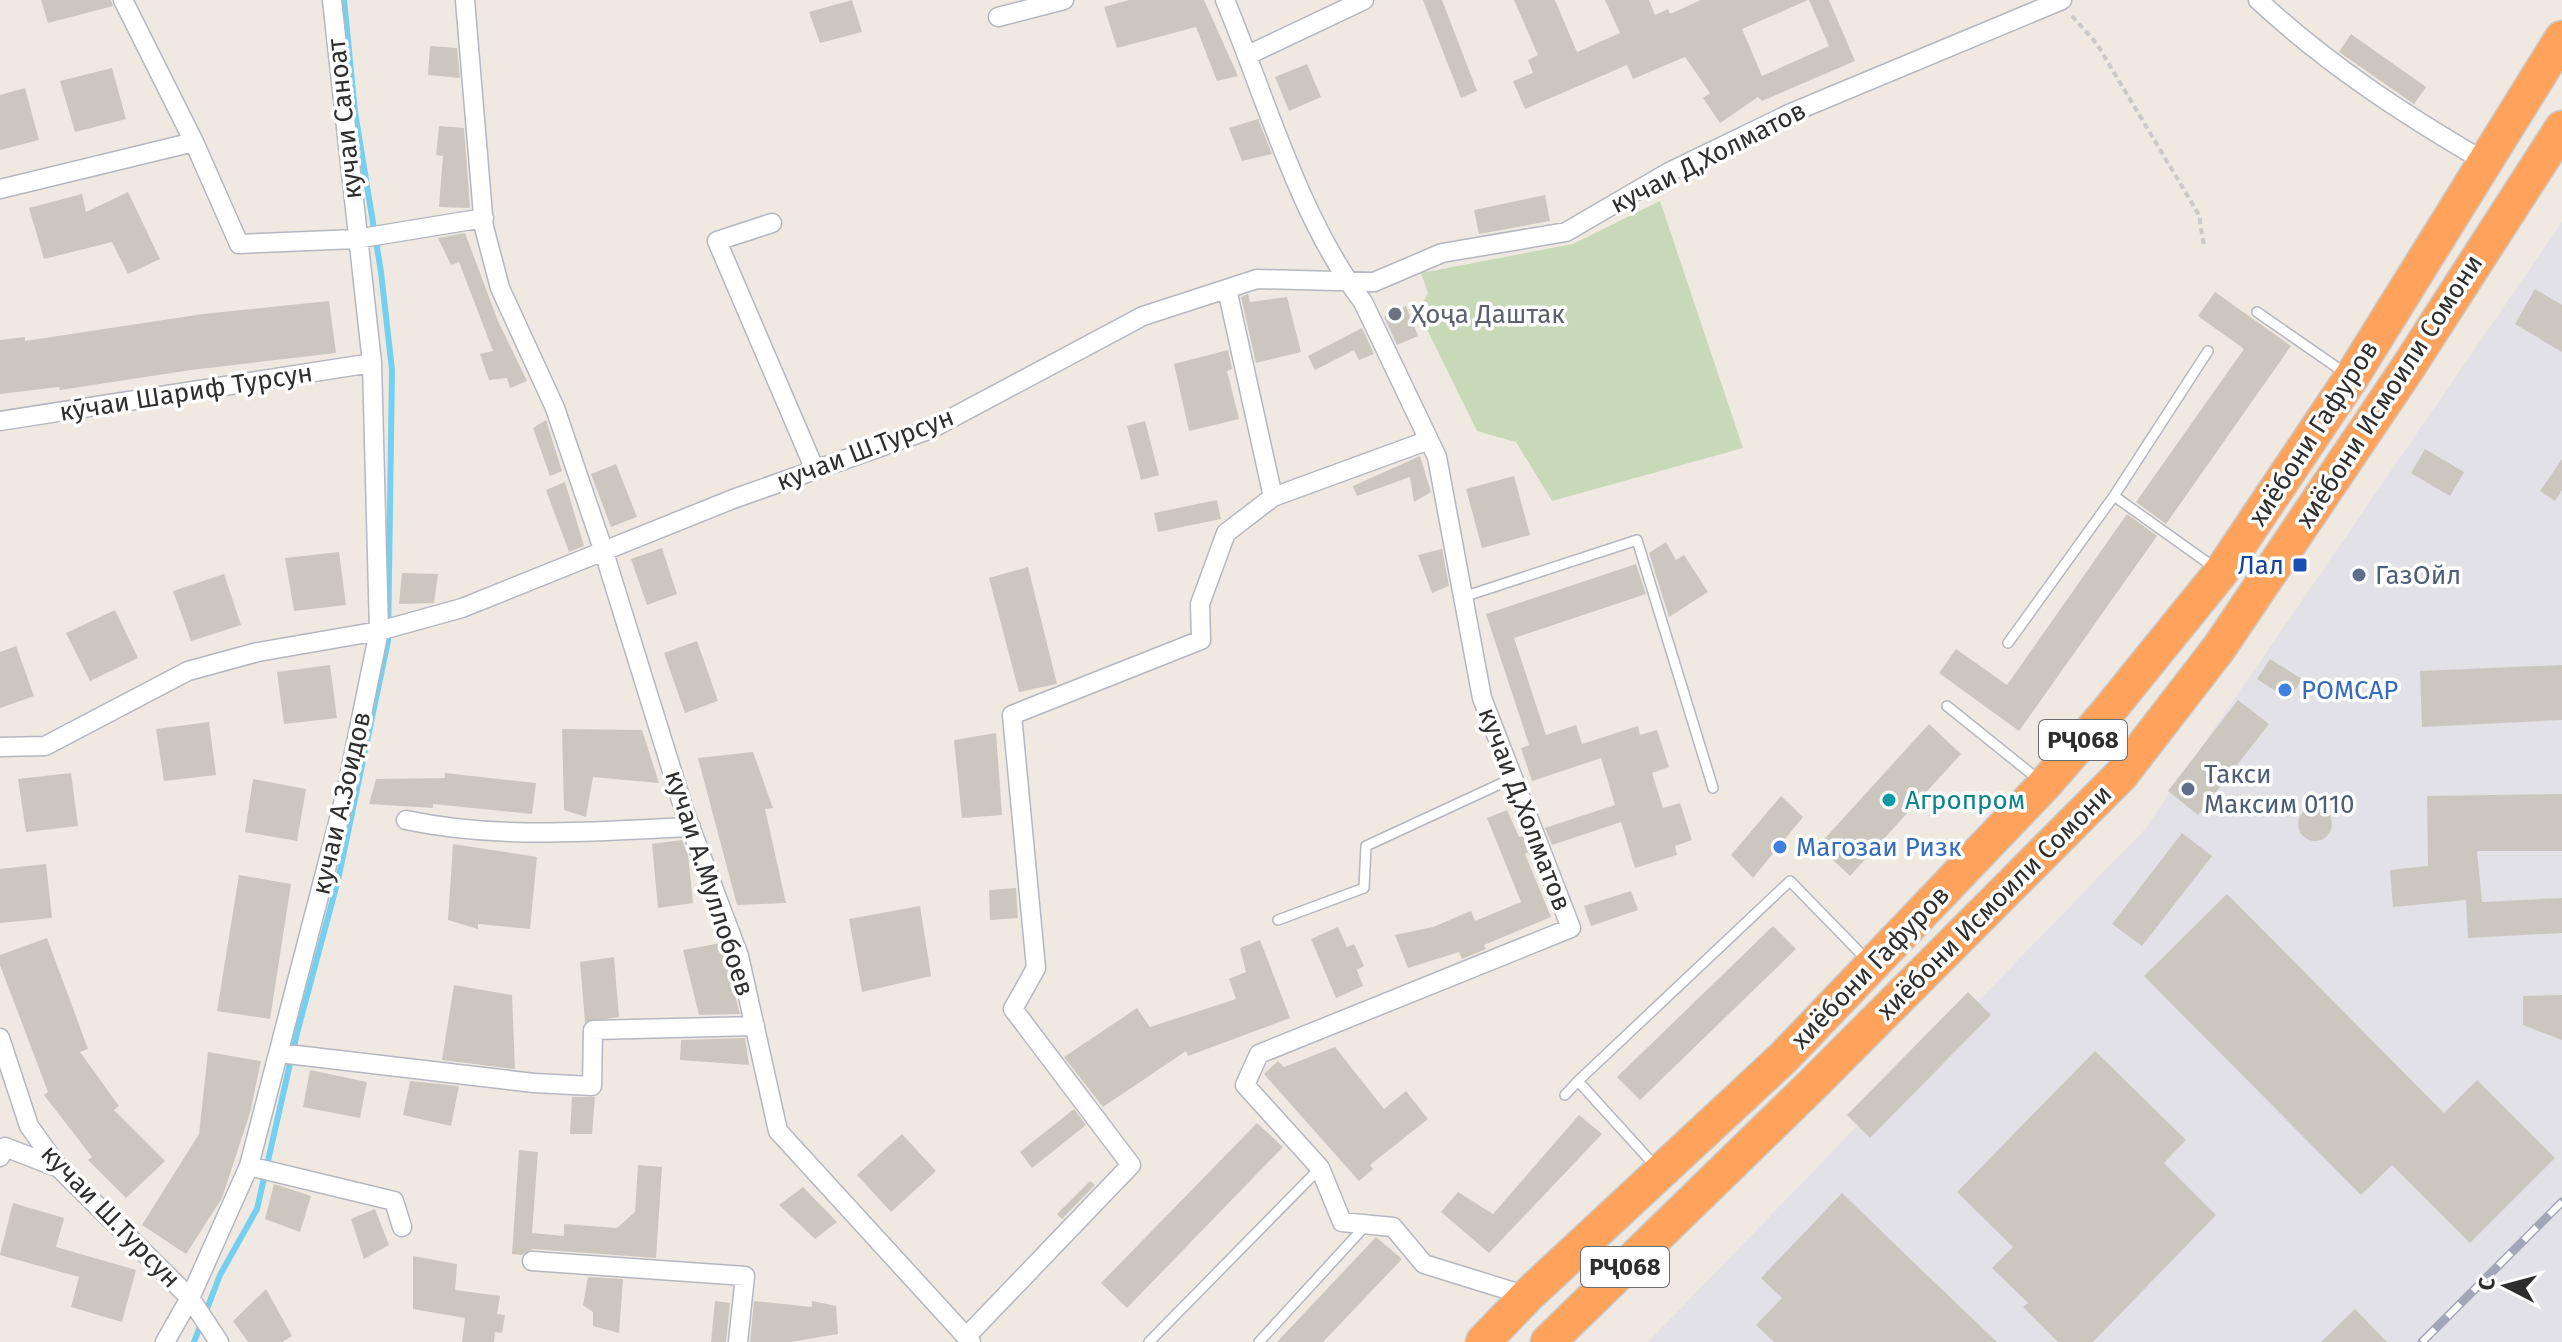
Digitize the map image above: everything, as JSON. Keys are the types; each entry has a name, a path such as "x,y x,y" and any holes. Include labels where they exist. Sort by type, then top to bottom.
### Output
{"highway":[{"name":"хиёбони Гафуров","path":"1483,1342 1527,1296 1784,1057 2044,785 2221,572 2327,409 2351,378 2562,38"},
{"name":"хиёбони Исмоили Сомони","path":"1548,1342 1812,1085 2121,775 2219,648 2562,128"},
{"path":"2327,409 2364,431"},
{"path":"1784,1057 1812,1085"}],"street":[{"path":"123,0 194,142 239,244 369,236 484,218"},
{"name":"кучаи Саноат","path":"332,0 369,236"},
{"name":"кучаи А.Муллобоев","path":"465,0 470,31 467,58 477,110 484,218 500,288 555,408 691,827 739,956 778,1131 969,1340"},
{"path":"998,17 1064,0"},
{"name":"кучаи Д,Холматов","path":"1225,0 1286,159 1347,281 1363,302 1437,457 1482,698 1571,928 1259,1054 1245,1085 1320,1168"},
{"path":"1248,55 1364,0"},
{"name":"кучаи Д,Холматов","path":"1347,281 1374,282 1442,253 1566,232 1669,172 1791,113 2060,0"},
{"path":"2258,0 2329,63 2415,121 2484,161"},
{"path":"0,189 194,142"},
{"path":"772,223 717,241 815,470"},
{"name":"кучаи А.Зоидов","path":"165,1342 204,1319 249,1166 287,1054 385,629 369,236"},
{"name":"кучаи Ш.Турсун","path":"385,629 462,608 603,549 931,429 1143,316 1257,279 1347,281"},
{"path":"1227,289 1273,497"},
{"name":"кӯчаи Шариф Турсун","path":"0,421 372,363"},
{"path":"969,1340 1131,1165 1013,1009 1036,968 1012,715 1201,640 1200,604 1226,533 1273,497 1429,440"},
{"path":"0,747 45,746 188,671 258,652 385,629"},
{"path":"406,820 455,831 560,832 691,827"},
{"path":"287,1054 592,1086 593,1030 755,1026"},
{"name":"кучаи Ш.Турсун","path":"0,1038 29,1126 59,1168 204,1319"},
{"path":"0,1157 5,1147 59,1168"},
{"path":"249,1166 394,1201 402,1227"},
{"path":"1320,1168 1342,1222 1393,1227 1424,1264 1527,1296"},
{"path":"532,1261 745,1276 738,1342"}],"lane":[{"path":"2257,312 2351,378"},
{"path":"2008,643 2114,496 2208,351"},
{"path":"2114,496 2221,572"},
{"path":"1463,597 1637,540 1713,788"},
{"path":"1947,706 2044,785"},
{"path":"1278,920 1364,888 1366,846 1513,778"},
{"path":"1565,1095 1790,881 1872,965"},
{"path":"1578,1081 1662,1173"},
{"path":"1149,1342 1320,1168"},
{"path":"1259,1342 1367,1224"}],"path":[{"path":"2060,0 2097,44 2183,187 2199,215 2204,247"}],"shaded area":[{"path":"2562,222 2562,1342 1648,1342 2145,829"}],"green space":[{"path":"1660,201 1743,448 1552,501 1516,442 1477,431 1418,311 1428,293 1421,273 1573,244"}],"building":[{"path":"41,0 111,0 113,6 48,23"},
{"path":"852,0 862,32 820,43 809,12"},
{"path":"1129,0 1204,0 1238,76 1217,81 1196,27 1117,48 1104,7"},
{"path":"1423,0 1442,0 1477,91 1461,98"},
{"path":"1514,0 1555,0 1577,52 1620,33 1605,0 1649,0 1655,15 1668,9 1670,14 1701,0 1808,0 1742,29 1762,76 1829,46 1809,0 1829,0 1855,61 1762,101 1758,97 1720,123 1703,98 1710,93 1685,57 1633,79 1627,65 1525,109 1513,81 1533,73 1528,60 1538,55"},
{"path":"2351,34 2426,87 2414,104 2339,52"},
{"path":"430,46 457,48 460,78 428,75"},
{"path":"1307,64 1321,97 1289,111 1275,77"},
{"path":"112,68 126,119 75,132 60,81"},
{"path":"25,88 39,140 0,150 0,95"},
{"path":"1258,119 1272,154 1242,161 1229,128"},
{"path":"439,126 464,128 470,208 439,207 443,156 436,155"},
{"path":"128,192 160,259 128,274 112,242 44,259 29,208 82,194 86,212"},
{"path":"1545,195 1550,221 1479,234 1474,210"},
{"path":"465,233 498,321 527,381 510,388 507,378 489,380 480,354 493,351 459,262 451,265 438,238"},
{"path":"2535,289 2562,305 2562,352 2515,324"},
{"path":"2215,292 2291,346 2166,524 2136,502 2244,349 2198,316"},
{"path":"1248,294 1250,302 1287,297 1301,352 1256,363 1241,297"},
{"path":"329,301 336,353 191,370 60,390 59,387 0,394 0,340 25,337 25,341 203,314"},
{"path":"1406,306 1418,336 1397,345 1384,317"},
{"path":"1362,328 1374,354 1359,360 1354,350 1315,370 1308,356"},
{"path":"1228,350 1232,369 1227,371 1239,419 1189,431 1174,364"},
{"path":"546,420 562,471 550,476 533,428"},
{"path":"1145,421 1159,475 1141,480 1127,426"},
{"path":"2425,449 2464,472 2450,496 2411,473"},
{"path":"1420,456 1431,492 1414,502 1410,477 1357,496 1353,486"},
{"path":"2562,459 2562,490 2555,501 2540,491"},
{"path":"616,464 637,517 611,527 591,474"},
{"path":"1514,476 1530,535 1482,548 1466,489"},
{"path":"565,482 584,546 569,552 546,490"},
{"path":"1217,500 1221,519 1158,532 1154,513"},
{"path":"2127,514 2157,536 2019,731 1939,673 1956,649 2007,685"},
{"path":"1666,542 1676,560 1684,555 1708,592 1669,617 1649,553"},
{"path":"662,548 677,594 647,605 631,559"},
{"path":"1442,549 1449,586 1432,593 1418,555"},
{"path":"339,552 346,605 294,611 285,558"},
{"path":"1636,564 1646,594 1514,638 1546,735 1576,725 1582,744 1638,726 1640,735 1657,730 1669,767 1652,773 1663,808 1680,803 1692,840 1675,846 1677,855 1635,868 1621,822 1552,845 1545,828 1615,805 1601,758 1532,781 1521,748 1529,745 1486,614"},
{"path":"1028,567 1057,684 1019,692 989,578"},
{"path":"402,573 438,574 434,603 399,604"},
{"path":"224,574 241,625 191,641 173,591"},
{"path":"115,610 138,658 90,681 66,633"},
{"path":"697,641 718,701 685,713 664,653"},
{"path":"16,646 34,696 0,708 0,652"},
{"name":"РОМСАР","path":"2270,659 2302,679 2289,700 2257,679"},
{"path":"330,665 337,718 284,724 277,672"},
{"path":"2562,665 2562,720 2422,727 2420,671"},
{"path":"2238,700 2269,724 2198,815 2168,791"},
{"path":"209,722 216,775 164,781 156,729"},
{"name":"Агропром","path":"1929,724 1961,754 1850,876 1818,846"},
{"path":"562,729 642,730 659,783 593,777 586,817 564,810"},
{"path":"996,733 1002,815 962,818 954,740"},
{"path":"753,752 773,808 765,809 786,903 737,905 698,758"},
{"path":"71,773 78,826 26,832 18,779"},
{"path":"445,773 536,783 532,814 433,804 433,808 369,804 376,779 445,778"},
{"path":"253,779 306,789 297,841 245,832"},
{"path":"2562,794 2562,851 2477,851 2482,902 2562,898 2562,933 2468,938 2466,900 2393,907 2390,870 2428,866 2427,796"},
{"path":"1781,796 1803,817 1753,878 1731,855"},
{"path":"2315,807 2327,812 2332,824 2327,836 2315,841 2303,836 2298,824 2303,812"},
{"path":"1507,810 1519,837 1523,836 1529,852 1525,854 1551,917 1484,945 1486,949 1462,959 1459,952 1408,968 1395,935 1433,927 1471,911 1475,921 1521,902 1487,818"},
{"path":"2182,833 2212,856 2142,946 2112,924"},
{"path":"682,840 688,855 693,903 658,908 652,844"},
{"path":"453,844 537,857 530,929 478,924 478,929 448,920"},
{"path":"46,864 52,918 0,923 0,869"},
{"path":"239,875 291,884 270,1019 217,1011"},
{"path":"1016,888 1018,918 990,920 989,890"},
{"path":"1631,891 1638,910 1591,926 1584,906"},
{"path":"2227,894 2444,1113 2477,1080 2555,1158 2470,1243 2392,1165 2361,1195 2144,976"},
{"path":"920,906 931,976 862,992 849,919"},
{"path":"1773,926 1796,949 1640,1100 1617,1077"},
{"path":"1338,927 1347,947 1354,944 1364,966 1357,970 1363,986 1336,998 1311,939"},
{"path":"47,938 88,1049 80,1052 119,1106 114,1110 165,1161 126,1198 88,1160 92,1157 44,1095 48,1092 0,965 0,955"},
{"path":"1260,940 1290,1018 1188,1056 1186,1051 1103,1107 1064,1057 1137,1008 1150,1027 1236,999 1229,979 1246,972 1240,948"},
{"path":"721,943 740,1014 699,1015 683,950"},
{"path":"614,957 619,1017 585,1022 580,962"},
{"path":"454,985 512,995 515,1069 442,1060"},
{"path":"1968,992 1991,1015 1870,1138 1847,1115"},
{"path":"2562,995 2562,1040 2523,1025 2523,996"},
{"path":"745,1038 749,1065 680,1060 681,1040"},
{"path":"1335,1047 1384,1109 1406,1091 1428,1119 1370,1165 1373,1169 1359,1181 1264,1074 1278,1061 1284,1067"},
{"path":"2095,1051 2186,1140 2164,1163 2216,1215 2093,1342 2058,1342 2023,1307 2028,1303 1992,1268 2013,1247 1957,1192"},
{"path":"208,1052 261,1061 250,1113 222,1198 186,1254 142,1225 199,1134"},
{"path":"310,1070 367,1082 360,1118 303,1107"},
{"path":"410,1081 459,1086 451,1126 403,1115"},
{"path":"572,1097 595,1097 592,1134 570,1134"},
{"path":"1074,1109 1086,1125 1032,1168 1020,1152"},
{"path":"1579,1115 1602,1134 1489,1253 1441,1212 1458,1192 1493,1214"},
{"path":"1257,1123 1283,1147 1127,1308 1101,1283"},
{"path":"902,1134 936,1171 891,1212 857,1175"},
{"path":"519,1150 538,1152 532,1233 564,1236 564,1224 617,1228 635,1212 638,1165 662,1167 656,1258 533,1249 522,1255 512,1254"},
{"path":"1090,1181 1095,1185 1062,1219 1057,1214"},
{"path":"274,1184 311,1196 300,1232 265,1219"},
{"path":"803,1187 837,1222 815,1239 779,1205"},
{"path":"1842,1193 1997,1342 1774,1342 1756,1325 1782,1298 1761,1278"},
{"path":"13,1203 64,1218 56,1247 136,1270 122,1322 71,1307 79,1277 0,1255"},
{"path":"375,1209 389,1245 364,1259 351,1219"},
{"path":"1376,1237 1402,1259 1323,1342 1277,1342"},
{"path":"413,1256 457,1264 455,1290 500,1296 497,1314 505,1315 502,1333 495,1332 494,1342 462,1342 465,1318 413,1309"},
{"path":"588,1277 623,1279 619,1333 593,1326 593,1312 583,1305"},
{"path":"266,1289 292,1336 282,1342 248,1342 233,1321"},
{"path":"715,1301 730,1303 726,1342 711,1342"},
{"path":"754,1301 812,1307 812,1301 836,1306 838,1334 791,1342 750,1342"},
{"path":"2355,1309 2387,1342 2321,1342"}],"waterway":[{"path":"205,1314 220,1275 257,1209 297,1033 338,880 388,641 392,370 381,272 355,112 344,0"},
{"path":"194,1342 201,1324"}],"railway":[{"path":"2422,1342 2562,1202"}],"place":[{"name":"Ҳоҷа Даштак","path":"1395,314"},
{"name":"Лал","path":"2300,565"},
{"name":"ГазОйл","path":"2359,575"},
{"name":"РОМСАР","path":"2285,690"},
{"name":"Такси Максим 0110","path":"2188,789"},
{"name":"Агропром","path":"1889,800"},
{"name":"Магозаи Ризк","path":"1780,847"}]}
